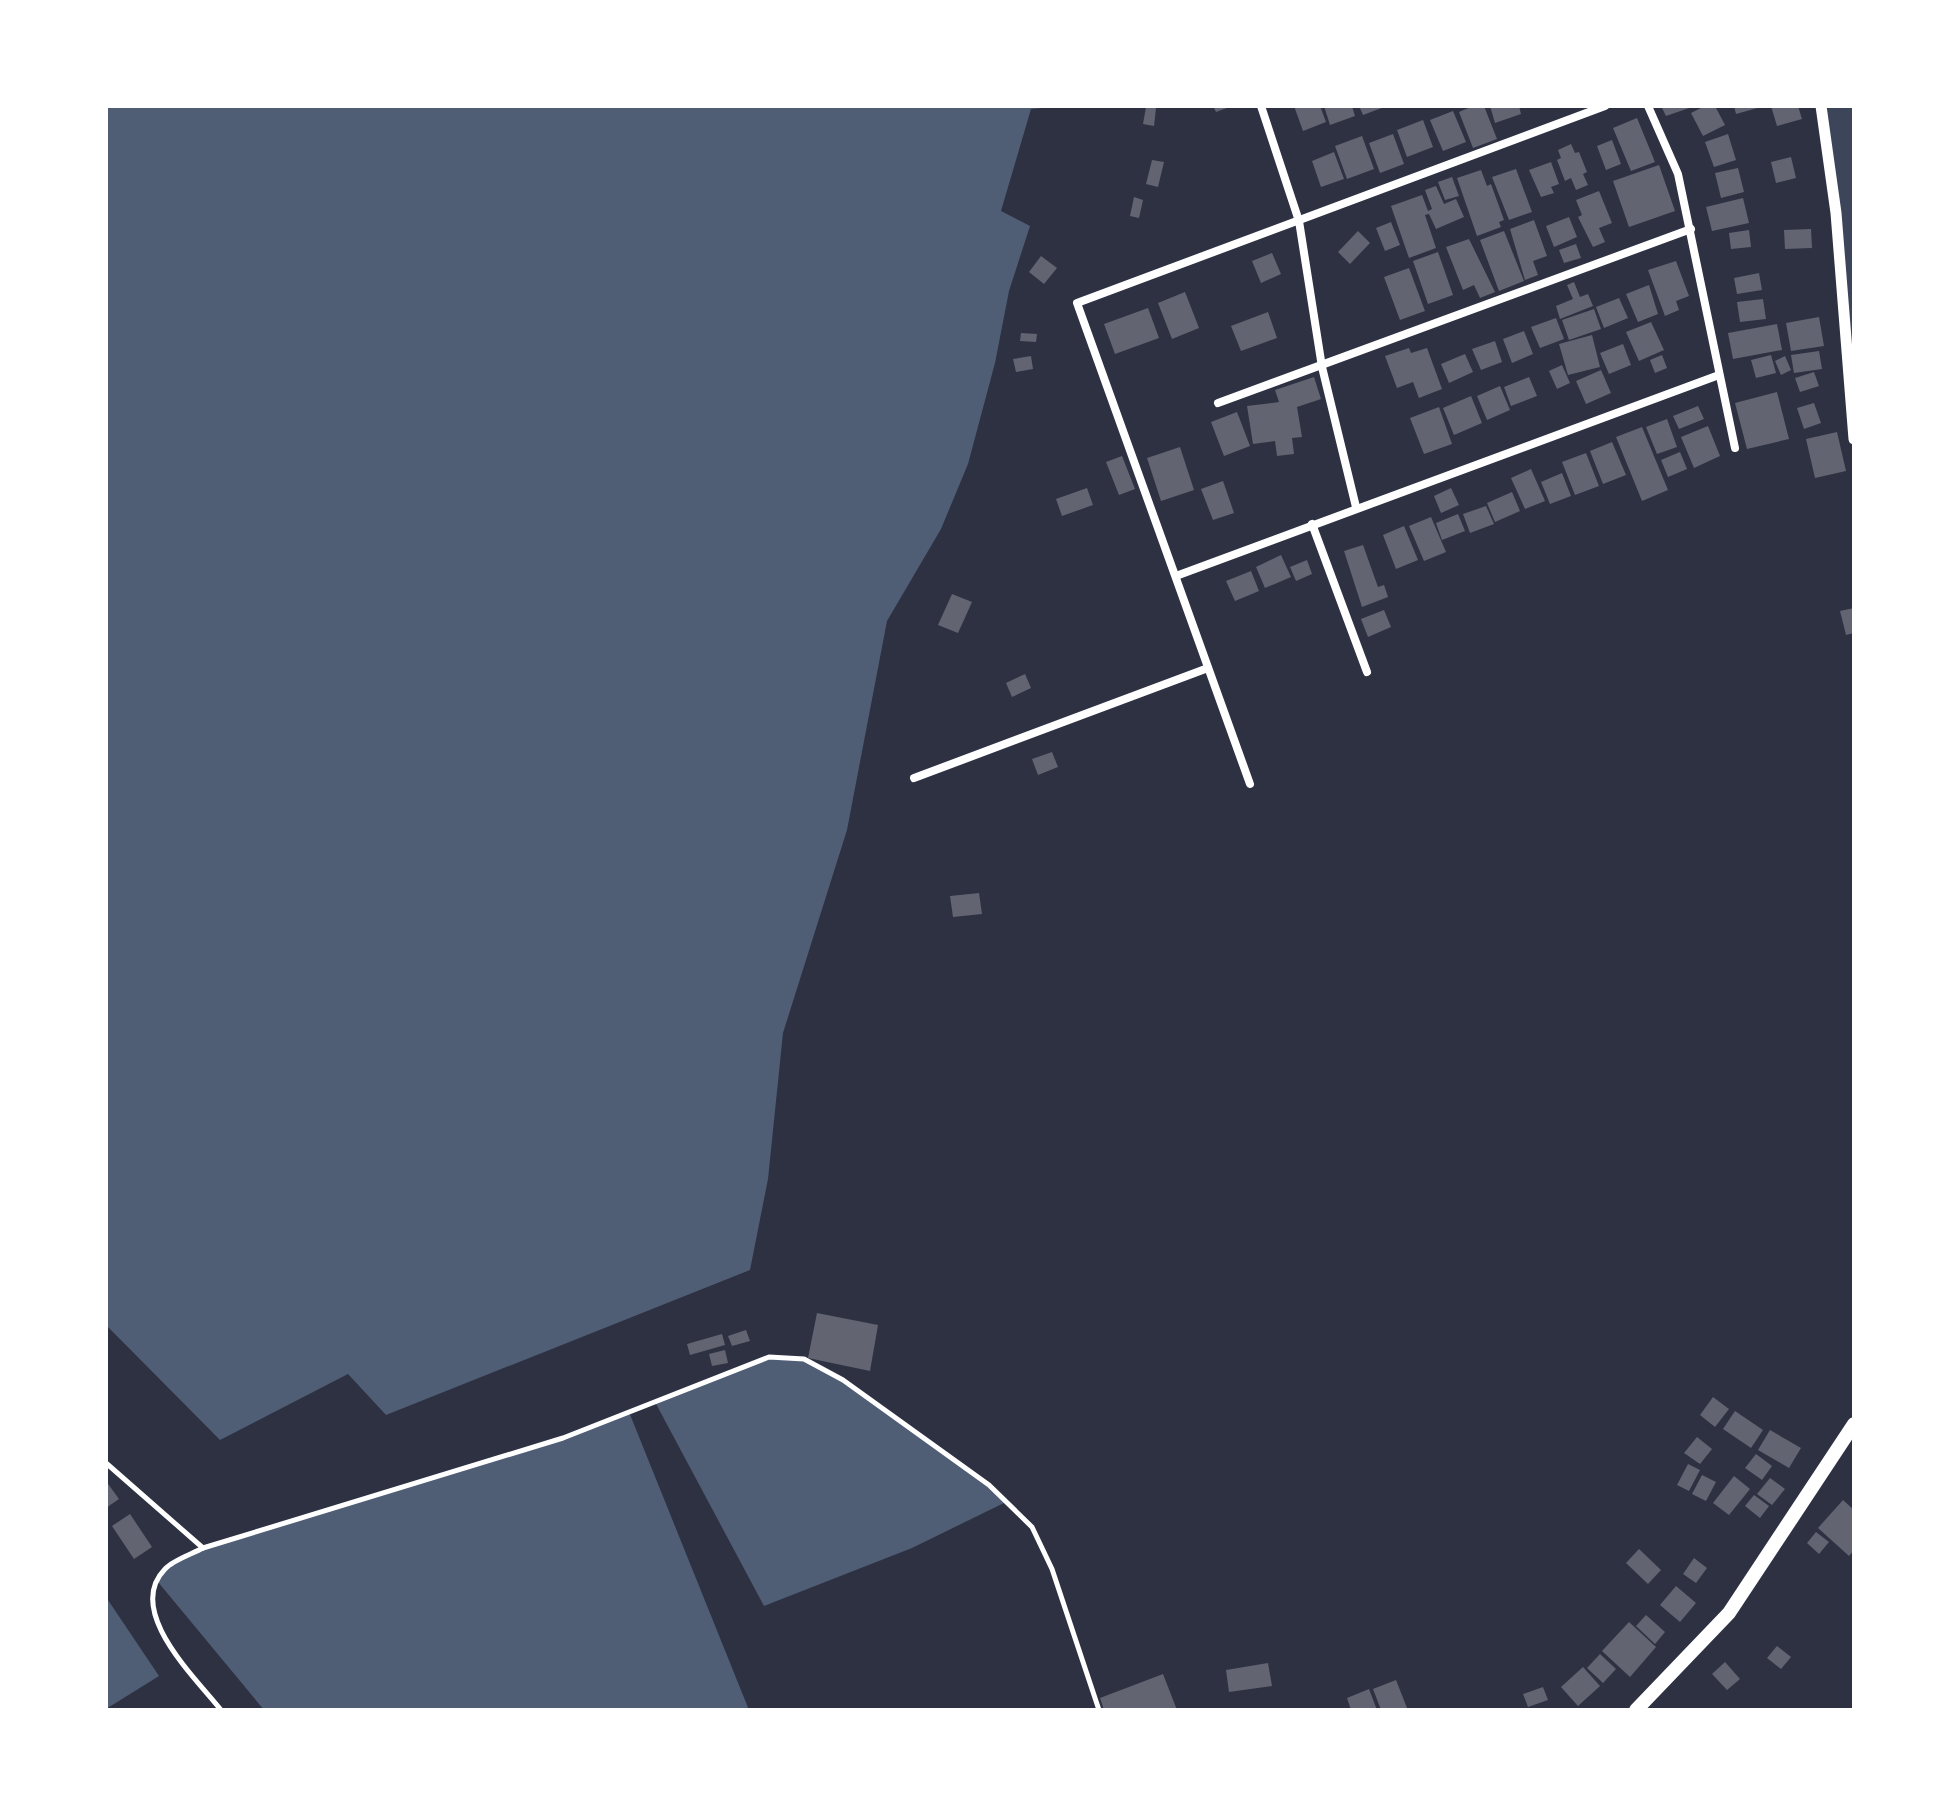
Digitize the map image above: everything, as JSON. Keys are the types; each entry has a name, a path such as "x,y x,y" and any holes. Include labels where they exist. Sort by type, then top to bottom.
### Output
{"main road":[{"path":"1636,1710 1729,1613 1854,1424"}],"street":[{"path":"1261,106 1299,221 1322,367 1356,507"},
{"path":"1250,784 1077,303 1605,106"},
{"path":"1648,106 1678,174 1735,448"},
{"path":"1821,106 1836,213 1854,439"},
{"path":"1218,403 1691,229"},
{"path":"1176,576 1719,375"},
{"path":"1312,524 1367,672"},
{"path":"914,778 1208,668"}],"lane":[{"path":"221,1710 160,1634 151,1598 164,1569 203,1548 563,1438 769,1357 804,1359 843,1380 989,1485 1032,1527 1052,1569 1099,1710"},
{"path":"106,1463 203,1548"}],"shaded area":[{"path":"106,106 1063,106 1031,109 1001,211 1030,226 1009,291 995,363 968,464 941,529 887,621 847,830 783,1033 768,1179 750,1270 386,1415 348,1374 220,1440 106,1325"},
{"path":"1821,106 1854,106 1854,439"},
{"path":"769,1357 804,1359 843,1380 989,1485 1006,1502 912,1548 764,1606 655,1402"},
{"path":"629,1412 749,1710 264,1710 158,1582 164,1569 203,1548 563,1438"},
{"path":"106,1597 159,1676 106,1709"}],"building":[{"path":"1213,106 1232,106 1216,112"},
{"path":"1294,106 1320,106 1326,122 1303,131"},
{"path":"1324,106 1352,106 1355,116 1330,125"},
{"path":"1359,106 1387,106 1363,115"},
{"path":"1473,106 1484,106 1497,139 1473,148 1459,112"},
{"path":"1490,106 1519,106 1521,114 1495,123"},
{"path":"1661,106 1695,106 1666,116"},
{"path":"1705,106 1715,106 1725,125 1703,136 1691,113"},
{"path":"1734,106 1761,106 1761,107 1736,114"},
{"path":"1771,106 1798,106 1802,119 1777,126"},
{"path":"1146,107 1156,108 1154,126 1143,124"},
{"path":"1453,111 1466,142 1443,151 1430,120"},
{"path":"1637,118 1655,162 1631,171 1613,128"},
{"path":"1423,120 1433,147 1407,157 1397,130"},
{"path":"1393,134 1404,164 1380,173 1369,143"},
{"path":"1728,134 1736,160 1714,167 1705,142"},
{"path":"1362,136 1374,169 1347,179 1335,146"},
{"path":"1612,140 1621,164 1606,170 1597,146"},
{"path":"1571,144 1575,153 1579,152 1587,172 1583,174 1588,185 1576,190 1571,178 1565,181 1557,160 1561,158 1558,150"},
{"path":"1334,152 1344,179 1321,187 1312,161"},
{"path":"1791,157 1796,178 1776,183 1771,162"},
{"path":"1152,160 1164,162 1158,187 1146,184"},
{"path":"1551,162 1559,184 1551,187 1554,193 1541,197 1529,170"},
{"path":"1659,165 1675,211 1629,227 1613,181"},
{"path":"1738,168 1744,192 1721,198 1715,173"},
{"path":"1516,169 1532,212 1509,220 1492,177"},
{"path":"1481,170 1487,186 1491,184 1504,220 1499,222 1501,227 1477,236 1457,178"},
{"path":"1452,177 1459,196 1445,200 1438,182"},
{"path":"1436,186 1444,204 1456,199 1464,217 1436,229 1429,214 1425,215 1436,248 1409,258 1391,206 1422,195 1428,211 1432,209 1425,190"},
{"path":"1599,191 1612,223 1599,228 1605,242 1593,247 1578,217 1582,215 1576,200"},
{"path":"1134,197 1143,200 1139,218 1130,216"},
{"path":"1743,198 1749,223 1712,231 1706,207"},
{"path":"1569,217 1577,237 1554,247 1546,226"},
{"path":"1534,220 1547,256 1533,261 1538,275 1525,280 1510,229"},
{"path":"1391,222 1400,245 1385,251 1376,228"},
{"path":"1811,229 1812,248 1785,249 1784,230"},
{"path":"1749,230 1751,247 1731,249 1729,233"},
{"path":"1358,231 1370,243 1350,264 1338,252"},
{"path":"1504,231 1524,281 1499,291 1480,240"},
{"path":"1469,239 1495,292 1480,298 1474,285 1463,290 1446,247"},
{"path":"1576,244 1581,258 1564,263 1559,250"},
{"path":"1438,252 1453,295 1428,304 1413,261"},
{"path":"1272,253 1281,274 1261,283 1252,261"},
{"path":"1041,256 1057,268 1044,284 1029,272"},
{"path":"1676,261 1689,296 1676,301 1679,310 1665,316 1648,270"},
{"path":"1409,268 1425,311 1400,320 1384,277"},
{"path":"1759,273 1762,290 1737,294 1734,278"},
{"path":"1574,282 1580,297 1588,294 1593,306 1560,319 1556,306 1573,299 1567,285"},
{"path":"1649,285 1658,314 1638,322 1626,294"},
{"path":"1185,292 1199,328 1172,339 1158,303"},
{"path":"1619,298 1628,318 1604,328 1596,307"},
{"path":"1763,299 1766,319 1740,322 1737,302"},
{"path":"1148,308 1159,338 1115,354 1104,324"},
{"path":"1594,309 1601,329 1569,340 1562,320"},
{"path":"1268,312 1277,338 1241,351 1231,326"},
{"path":"1819,317 1824,346 1791,351 1786,323"},
{"path":"1556,318 1564,339 1540,348 1531,327"},
{"path":"1651,322 1664,350 1639,361 1626,332"},
{"path":"1777,324 1782,350 1733,359 1728,333"},
{"path":"1524,331 1533,354 1512,363 1503,339"},
{"path":"1021,333 1037,334 1036,342 1020,341"},
{"path":"1592,335 1600,367 1568,375 1559,344"},
{"path":"1495,341 1502,362 1481,370 1472,349"},
{"path":"1623,344 1631,365 1609,374 1600,353"},
{"path":"1409,348 1411,353 1427,348 1442,389 1419,398 1413,382 1397,388 1385,356"},
{"path":"1819,351 1822,369 1794,373 1791,355"},
{"path":"1465,354 1473,372 1449,383 1441,364"},
{"path":"1662,355 1667,368 1655,373 1650,360"},
{"path":"1771,355 1776,373 1756,378 1751,360"},
{"path":"1031,356 1033,369 1016,372 1013,359"},
{"path":"1785,356 1791,370 1781,375 1775,361"},
{"path":"1562,365 1570,383 1557,389 1549,371"},
{"path":"1601,370 1611,393 1586,404 1576,381"},
{"path":"1814,372 1819,386 1800,392 1795,378"},
{"path":"1314,377 1321,399 1297,407 1302,437 1292,438 1294,454 1277,456 1275,441 1253,444 1247,406 1279,402 1275,390"},
{"path":"1529,377 1537,396 1511,406 1504,387"},
{"path":"1500,386 1510,410 1487,420 1477,396"},
{"path":"1777,392 1789,439 1747,449 1735,403"},
{"path":"1471,396 1482,423 1454,435 1443,408"},
{"path":"1814,403 1821,423 1804,429 1797,408"},
{"path":"1698,406 1704,419 1679,429 1673,416"},
{"path":"1439,407 1452,444 1424,454 1410,418"},
{"path":"1237,412 1250,446 1224,456 1211,422"},
{"path":"1667,419 1677,447 1657,454 1646,427"},
{"path":"1708,426 1720,456 1694,468 1681,437"},
{"path":"1642,427 1668,490 1642,501 1616,437"},
{"path":"1837,432 1846,471 1815,478 1806,439"},
{"path":"1612,442 1626,475 1603,484 1590,451"},
{"path":"1180,447 1194,490 1161,501 1147,458"},
{"path":"1680,452 1687,469 1668,477 1661,460"},
{"path":"1586,453 1599,486 1575,495 1562,462"},
{"path":"1122,456 1135,489 1119,495 1106,462"},
{"path":"1531,469 1545,501 1525,509 1511,478"},
{"path":"1562,473 1571,496 1550,504 1541,482"},
{"path":"1223,481 1234,513 1213,520 1201,489"},
{"path":"1087,488 1093,505 1062,516 1056,499"},
{"path":"1451,488 1459,505 1441,513 1434,496"},
{"path":"1512,492 1520,511 1495,522 1487,503"},
{"path":"1486,506 1494,524 1470,533 1463,514"},
{"path":"1458,514 1465,531 1442,540 1436,523"},
{"path":"1431,517 1446,552 1424,561 1409,526"},
{"path":"1404,526 1418,560 1396,569 1383,535"},
{"path":"1363,545 1378,587 1384,585 1388,597 1362,607 1344,551"},
{"path":"1281,555 1291,577 1265,588 1256,567"},
{"path":"1307,560 1312,574 1296,581 1290,567"},
{"path":"1251,571 1259,591 1235,601 1226,581"},
{"path":"952,594 972,602 958,633 938,625"},
{"path":"1854,608 1854,633 1846,635 1840,611"},
{"path":"1384,610 1391,627 1368,637 1361,619"},
{"path":"1025,674 1031,688 1012,697 1006,683"},
{"path":"1052,752 1058,767 1038,775 1032,759"},
{"path":"979,893 982,914 953,917 950,896"},
{"path":"817,1313 878,1325 870,1371 808,1358"},
{"path":"746,1330 750,1341 732,1346 728,1336"},
{"path":"722,1334 725,1345 690,1355 687,1344"},
{"path":"725,1350 728,1363 712,1366 709,1354"},
{"path":"1713,1397 1729,1409 1715,1427 1700,1415"},
{"path":"1735,1411 1763,1430 1751,1448 1723,1429"},
{"path":"1770,1430 1801,1448 1789,1468 1758,1450"},
{"path":"1697,1437 1712,1449 1700,1464 1684,1453"},
{"path":"1756,1454 1772,1466 1762,1480 1745,1468"},
{"path":"1688,1464 1700,1470 1689,1491 1677,1485"},
{"path":"1702,1475 1716,1482 1706,1501 1692,1494"},
{"path":"1734,1476 1750,1489 1729,1515 1713,1503"},
{"path":"1770,1478 1785,1489 1772,1505 1757,1494"},
{"path":"106,1481 119,1499 106,1508"},
{"path":"1754,1495 1769,1506 1760,1518 1745,1506"},
{"path":"1843,1500 1854,1510 1854,1550 1849,1556 1818,1528"},
{"path":"130,1514 152,1547 134,1559 112,1526"},
{"path":"1816,1532 1829,1542 1819,1554 1807,1543"},
{"path":"1639,1549 1661,1570 1648,1584 1626,1563"},
{"path":"1694,1558 1707,1568 1696,1583 1683,1574"},
{"path":"1676,1586 1696,1603 1680,1622 1660,1605"},
{"path":"1646,1615 1665,1632 1655,1644 1636,1626"},
{"path":"1629,1622 1656,1647 1630,1677 1602,1651"},
{"path":"1777,1646 1791,1657 1781,1669 1767,1658"},
{"path":"1600,1654 1616,1669 1603,1683 1587,1668"},
{"path":"1725,1662 1740,1679 1727,1690 1712,1674"},
{"path":"1268,1663 1272,1686 1229,1692 1226,1670"},
{"path":"1583,1667 1600,1686 1578,1706 1561,1687"},
{"path":"1163,1674 1177,1710 1104,1710 1100,1698"},
{"path":"1396,1680 1407,1708 1381,1710 1373,1689"},
{"path":"1543,1687 1548,1700 1528,1707 1523,1694"},
{"path":"1369,1689 1377,1710 1351,1710 1347,1698"}]}
